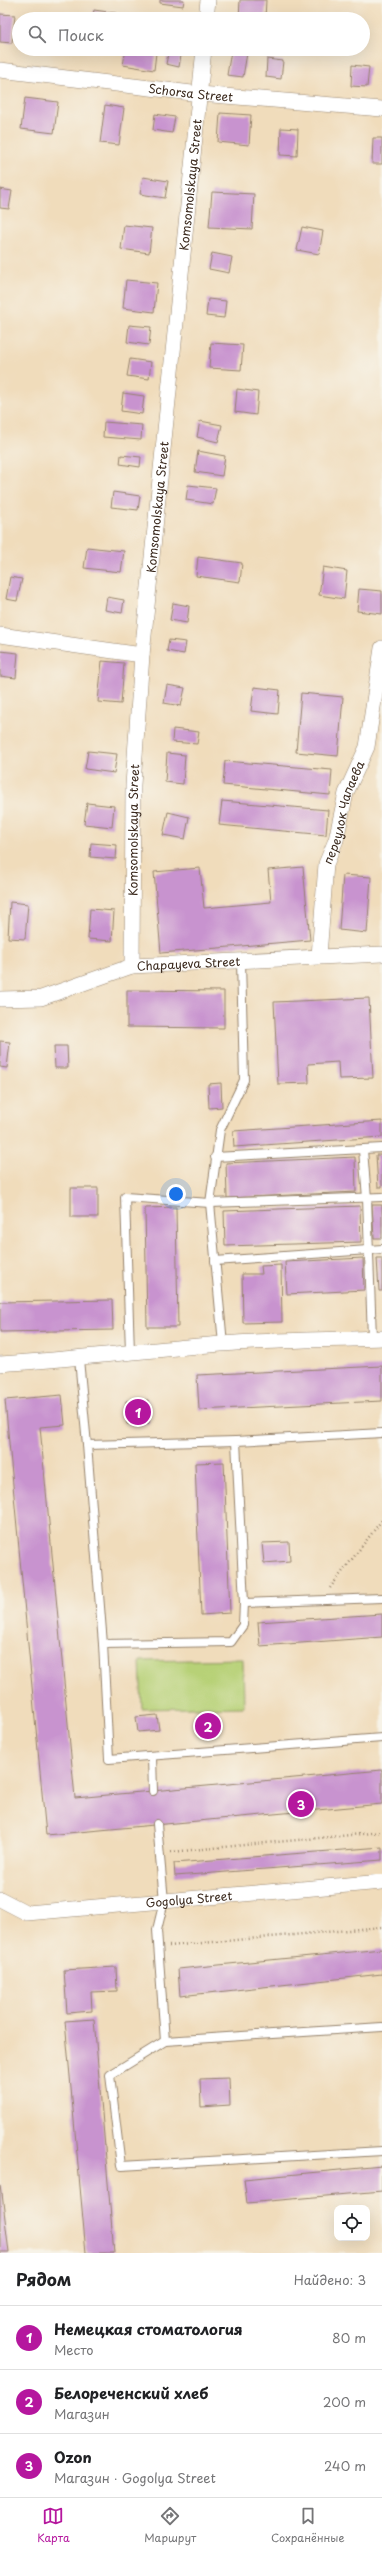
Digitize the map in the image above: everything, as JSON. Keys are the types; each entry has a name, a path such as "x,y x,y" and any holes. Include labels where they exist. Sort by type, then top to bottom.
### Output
{"street":[{"path":"207,12 208,0"},
{"name":"Komsomolskaya Street","path":"132,966 133,785 142,655 203,56"},
{"name":"Schorsa Street","path":"0,70 200,94 382,109"},
{"path":"0,636 142,655"},
{"name":"переулок Чапаева","path":"319,956 326,864 336,840 346,793 367,747 382,648"},
{"name":"Chapayeva Street","path":"0,998 41,998 132,966 382,954"},
{"path":"0,1364 79,1359 130,1352 223,1344 377,1338"},
{"name":"Gogolya Street","path":"0,1899 27,1913 382,1882"}],"lane":[{"path":"223,1344 210,1203 215,1157 220,1130 244,1080 241,960"},
{"path":"215,1157 382,1148"},
{"path":"363,1150 369,1250 377,1338"},
{"path":"130,1352 125,1197 210,1203 382,1197"},
{"path":"215,1261 382,1249"},
{"path":"79,1359 88,1445 103,1644 109,1760 382,1738"},
{"path":"88,1445 382,1433"},
{"path":"103,1644 231,1642 243,1625 244,1603 236,1440"},
{"path":"244,1603 382,1598"},
{"path":"152,1757 153,1791"},
{"path":"157,1824 164,1901 157,1930 165,2041"},
{"path":"382,2027 165,2041 110,2075 121,2166 382,2151"}],"path":[{"path":"320,1601 382,1520"},
{"path":"160,1853 382,1832"},
{"path":"158,1947 382,1927"}],"green space":[{"path":"243,1659 244,1707 142,1709 140,1661"}],"building":[{"path":"160,0 184,0 183,6 160,3"},
{"path":"240,0 266,0 265,12 239,12"},
{"path":"94,10 109,12 94,12"},
{"path":"0,14 12,15 12,43 0,42"},
{"path":"125,56 156,56 154,70 123,65"},
{"path":"168,56 181,56 179,67 166,64"},
{"path":"230,56 246,56 243,77 227,75"},
{"path":"267,59 283,61 281,79 266,77"},
{"path":"352,65 369,67 367,87 351,86"},
{"path":"25,98 58,102 54,133 21,129"},
{"path":"105,105 124,108 119,145 100,143"},
{"path":"220,113 251,115 249,145 218,142"},
{"path":"155,114 175,117 172,133 153,130"},
{"path":"281,128 298,129 297,156 280,155"},
{"path":"373,138 382,138 382,164 372,164"},
{"path":"143,177 168,181 165,198 140,194"},
{"path":"0,189 12,191 9,209 0,208"},
{"path":"212,192 254,194 252,229 209,227"},
{"path":"124,225 152,228 149,253 121,249"},
{"path":"302,227 323,231 319,254 297,250"},
{"path":"212,253 232,257 229,273 209,269"},
{"path":"126,280 157,283 154,312 123,308"},
{"path":"208,299 226,301 224,318 206,316"},
{"path":"129,325 151,327 149,345 127,342"},
{"path":"211,343 243,345 241,370 209,368"},
{"path":"130,359 151,362 149,379 127,376"},
{"path":"237,389 258,392 256,415 235,412"},
{"path":"123,393 144,396 142,414 121,411"},
{"path":"200,421 222,425 218,442 197,437"},
{"path":"104,422 142,425 141,440 103,437"},
{"path":"198,451 225,456 222,476 195,472"},
{"path":"121,455 141,457 140,467 120,464"},
{"path":"188,485 216,488 213,504 186,500"},
{"path":"113,492 140,496 138,510 111,507"},
{"path":"87,547 124,551 121,572 84,568"},
{"path":"198,557 242,563 240,582 196,576"},
{"path":"323,567 347,571 344,599 319,595"},
{"path":"10,577 22,579 17,601 6,599"},
{"path":"359,589 382,591 382,614 357,611"},
{"path":"107,597 124,600 122,613 105,610"},
{"path":"173,603 189,606 187,623 170,620"},
{"path":"169,640 186,642 184,654 167,651"},
{"path":"0,651 18,653 16,678 0,676"},
{"path":"102,661 124,663 121,704 98,702"},
{"path":"167,685 185,688 181,706 164,703"},
{"path":"254,687 280,690 278,714 251,711"},
{"path":"301,693 343,697 338,756 296,752"},
{"path":"173,729 199,732 197,744 172,742"},
{"path":"88,751 117,754 114,773 85,769"},
{"path":"167,753 185,755 183,784 165,782"},
{"path":"225,761 332,770 330,795 223,785"},
{"path":"222,801 328,810 326,835 219,825"},
{"path":"87,803 114,806 112,827 84,824"},
{"path":"168,812 189,817 185,839 163,835"},
{"path":"91,843 117,845 116,859 90,857"},
{"path":"303,867 310,940 161,953 154,872 200,868 204,908 271,902 268,870"},
{"path":"343,875 371,877 367,933 339,930"},
{"path":"10,902 28,904 25,939 8,938"},
{"path":"90,909 114,911 112,941 88,939"},
{"path":"127,990 224,991 224,1028 127,1027"},
{"path":"369,998 373,1078 339,1079 338,1062 308,1064 309,1083 278,1084 274,1002"},
{"path":"0,1041 10,1042 7,1068 0,1067"},
{"path":"54,1046 67,1046 68,1068 55,1068"},
{"path":"221,1083 222,1107 209,1108 208,1084"},
{"path":"382,1121 382,1137 234,1147 233,1131"},
{"path":"376,1155 382,1155 382,1187 378,1187"},
{"path":"355,1157 356,1192 227,1198 226,1163"},
{"path":"71,1188 98,1188 98,1217 71,1217"},
{"path":"372,1205 382,1205 382,1238 374,1238"},
{"path":"360,1206 361,1242 225,1246 224,1211"},
{"path":"176,1207 178,1327 147,1327 145,1208"},
{"path":"363,1258 364,1290 287,1294 285,1262"},
{"path":"377,1258 382,1258 382,1291 379,1291"},
{"path":"281,1265 282,1322 243,1323 242,1274 262,1274 261,1266"},
{"path":"112,1300 113,1330 0,1332 0,1302"},
{"path":"382,1366 382,1401 199,1410 197,1375"},
{"path":"62,1395 65,1425 40,1427 75,1798 382,1770 382,1804 46,1835 5,1400"},
{"path":"148,1400 149,1423 127,1424 126,1401"},
{"path":"224,1462 230,1613 201,1615 195,1463"},
{"path":"289,1542 290,1561 264,1563 262,1543"},
{"path":"382,1614 382,1637 260,1646 258,1622"},
{"path":"157,1715 159,1730 138,1732 136,1717"},
{"path":"215,1720 216,1732 202,1733 201,1721"},
{"path":"382,1847 382,1860 175,1876 174,1863"},
{"path":"382,1949 382,1974 180,1996 178,1969"},
{"path":"116,1967 117,1991 91,1992 92,2011 67,2013 64,1970"},
{"path":"94,2019 114,2253 86,2253 65,2021"},
{"path":"229,2078 230,2105 201,2107 200,2079"},
{"path":"382,2166 382,2191 247,2203 244,2179"},
{"path":"1,2185 9,2253 0,2253"}],"place":[{"name":"Немецкая стоматология","path":"138,1412"},
{"name":"Белореченский хлеб","path":"208,1726"},
{"name":"Ozon","path":"301,1804"}]}
